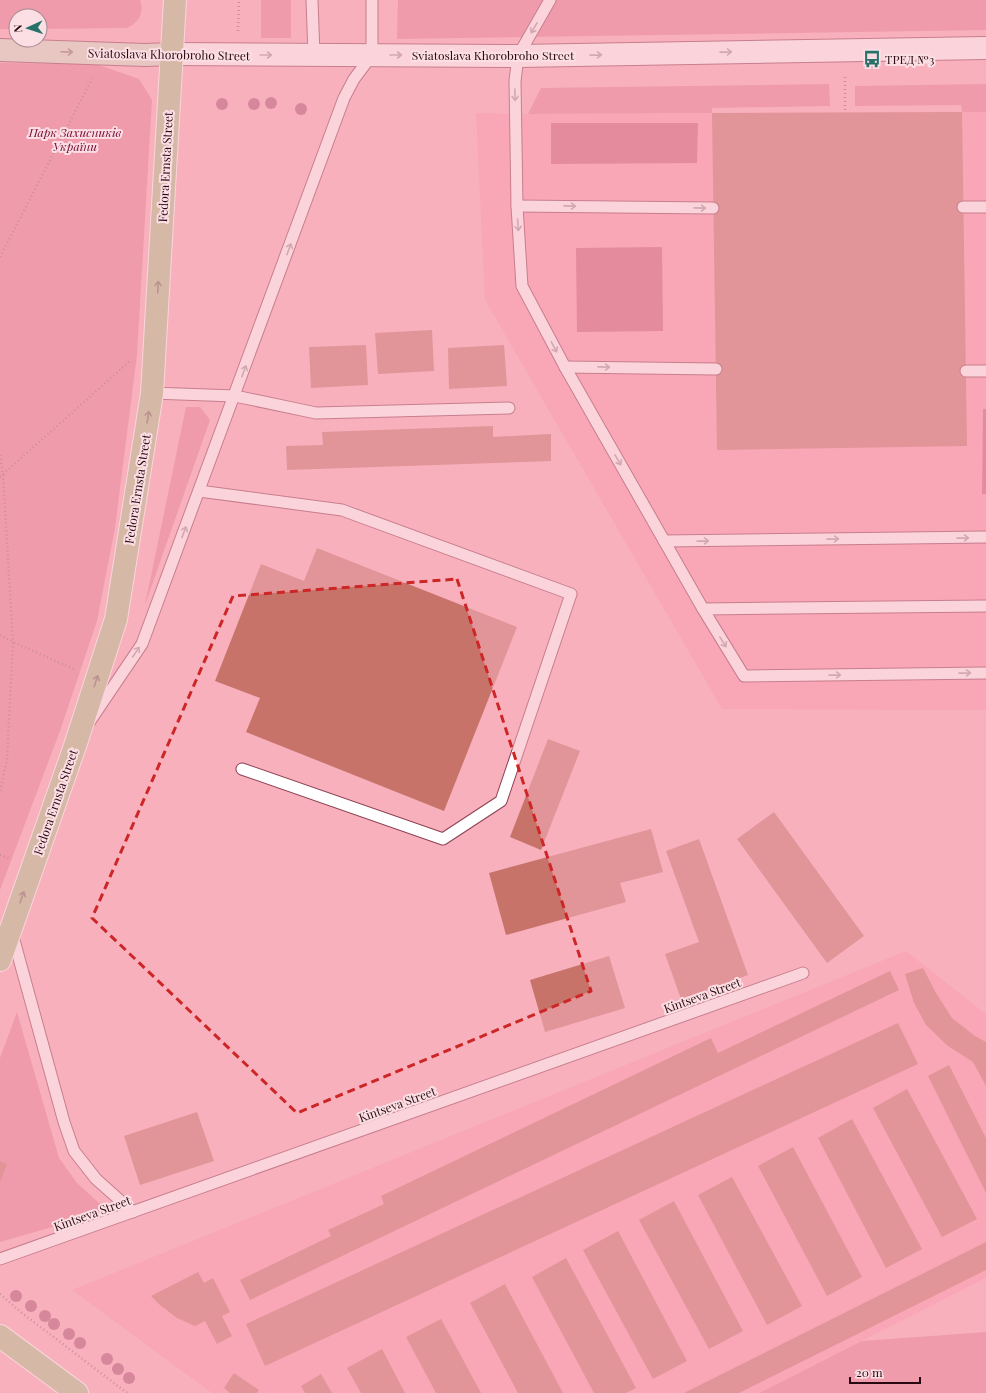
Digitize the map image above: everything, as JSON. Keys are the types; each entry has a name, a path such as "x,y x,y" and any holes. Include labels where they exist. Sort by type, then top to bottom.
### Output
{"main road":[{"name":"Fedora Ernsta Street","path":"0,960 76,743 116,619 152,393 175,0"},
{"path":"0,1336 77,1393"}],"street":[{"name":"Sviatoslava Khorobroho Street","path":"0,50 146,55 518,56 986,48"}],"lane":[{"path":"312,0 314,56"},
{"path":"76,743 142,644 344,98 354,79 372,55 372,0"},
{"path":"550,0 518,56 515,81 516,206 522,286 564,367 703,609 744,676 986,672"},
{"path":"516,206 713,208"},
{"path":"963,207 986,207"},
{"path":"564,367 716,369"},
{"path":"966,371 986,371"},
{"path":"152,393 235,396 316,413 508,408"},
{"path":"199,491 342,510 571,594 501,802 443,839 242,769"},
{"path":"664,541 986,537"},
{"path":"703,609 986,606"},
{"path":"11,929 64,1122 74,1151 96,1180 133,1212"},
{"name":"Kintseva Street","path":"0,1259 803,973"}],"path":[{"path":"238,34 239,0"},
{"path":"845,78 845,113"},
{"path":"0,257 92,79"},
{"path":"0,477 131,360"},
{"path":"0,455 3,475 12,642 7,759 0,792"},
{"path":"0,635 12,642 80,672"},
{"path":"0,855 12,859"},
{"path":"0,1294 22,1313 127,1393"}],"highlighted area":[{"path":"457,579 591,991 297,1113 92,918 233,596"}],"shaded area":[{"path":"986,112 986,710 722,709 485,300 476,113"},
{"path":"551,123 698,123 697,163 551,164"},
{"path":"662,247 663,331 577,332 576,248"},
{"path":"983,409 986,409 986,494 982,494"},
{"path":"906,951 986,1014 986,1278 759,1393 212,1393 72,1290"}],"green space":[{"path":"0,0 140,0 142,9 140,17 127,28 48,29 48,8 8,8 8,29 0,29"},
{"path":"261,0 291,0 291,38 261,38"},
{"path":"398,0 986,0 986,30 397,39"},
{"name":"Парк Захисників України","path":"0,63 96,64 139,79 152,100 137,355 115,528 97,621 60,731 0,890"},
{"path":"829,84 830,106 712,108 712,113 528,114 541,88"},
{"path":"986,84 986,112 962,112 961,105 855,106 855,86"},
{"path":"186,407 200,407 210,420 145,605"},
{"path":"17,1012 59,1158 77,1183 108,1211 0,1242 0,1058"},
{"path":"986,1332 986,1393 759,1393 862,1341"}],"building":[{"path":"962,112 967,446 717,450 712,113"},
{"path":"432,330 434,371 378,374 375,333"},
{"path":"366,345 368,385 311,388 309,347"},
{"path":"504,345 507,386 449,389 448,348"},
{"path":"493,426 493,437 551,434 551,461 287,470 286,446 323,445 322,432"},
{"path":"317,548 517,627 444,811 246,732 260,698 215,681 261,564 304,581"},
{"path":"548,739 580,751 541,850 510,837"},
{"path":"774,812 864,936 827,963 737,839"},
{"path":"651,829 663,872 620,883 626,902 506,935 489,873"},
{"path":"699,839 748,975 681,999 665,954 699,942 666,851"},
{"path":"609,956 625,1008 545,1032 530,980"},
{"path":"923,968 936,993 952,1018 975,1036 986,1042 986,1086 973,1062 948,1046 926,1025 914,1003 905,974"},
{"path":"890,971 899,990 250,1300 240,1280 331,1236 328,1230 384,1204 381,1196 711,1038 718,1053"},
{"path":"898,1023 918,1064 265,1366 246,1324"},
{"path":"949,1065 986,1138 986,1193 928,1076"},
{"path":"907,1089 977,1219 942,1237 873,1108"},
{"path":"197,1112 214,1161 140,1185 124,1136"},
{"path":"852,1119 922,1249 886,1268 818,1138"},
{"path":"793,1147 862,1277 827,1296 758,1166"},
{"path":"0,1161 7,1164 0,1182"},
{"path":"732,1177 802,1306 767,1325 698,1195"},
{"path":"674,1201 743,1331 709,1349 639,1220"},
{"path":"618,1231 687,1361 653,1379 583,1250"},
{"path":"986,1242 986,1270 739,1393 684,1393"},
{"path":"566,1258 636,1388 626,1393 594,1393 532,1277"},
{"path":"198,1272 204,1283 213,1278 230,1312 222,1316 232,1336 217,1344 205,1321 195,1326 177,1318 151,1296"},
{"path":"505,1284 563,1393 518,1393 470,1303"},
{"path":"441,1319 481,1393 436,1393 406,1337"},
{"path":"382,1349 405,1393 361,1393 347,1368"},
{"path":"234,1373 259,1390 257,1393 230,1393 224,1388"},
{"path":"321,1374 332,1393 305,1393 301,1386"}],"place":[{"name":"ТРЕД №3","path":"872,59"}]}
